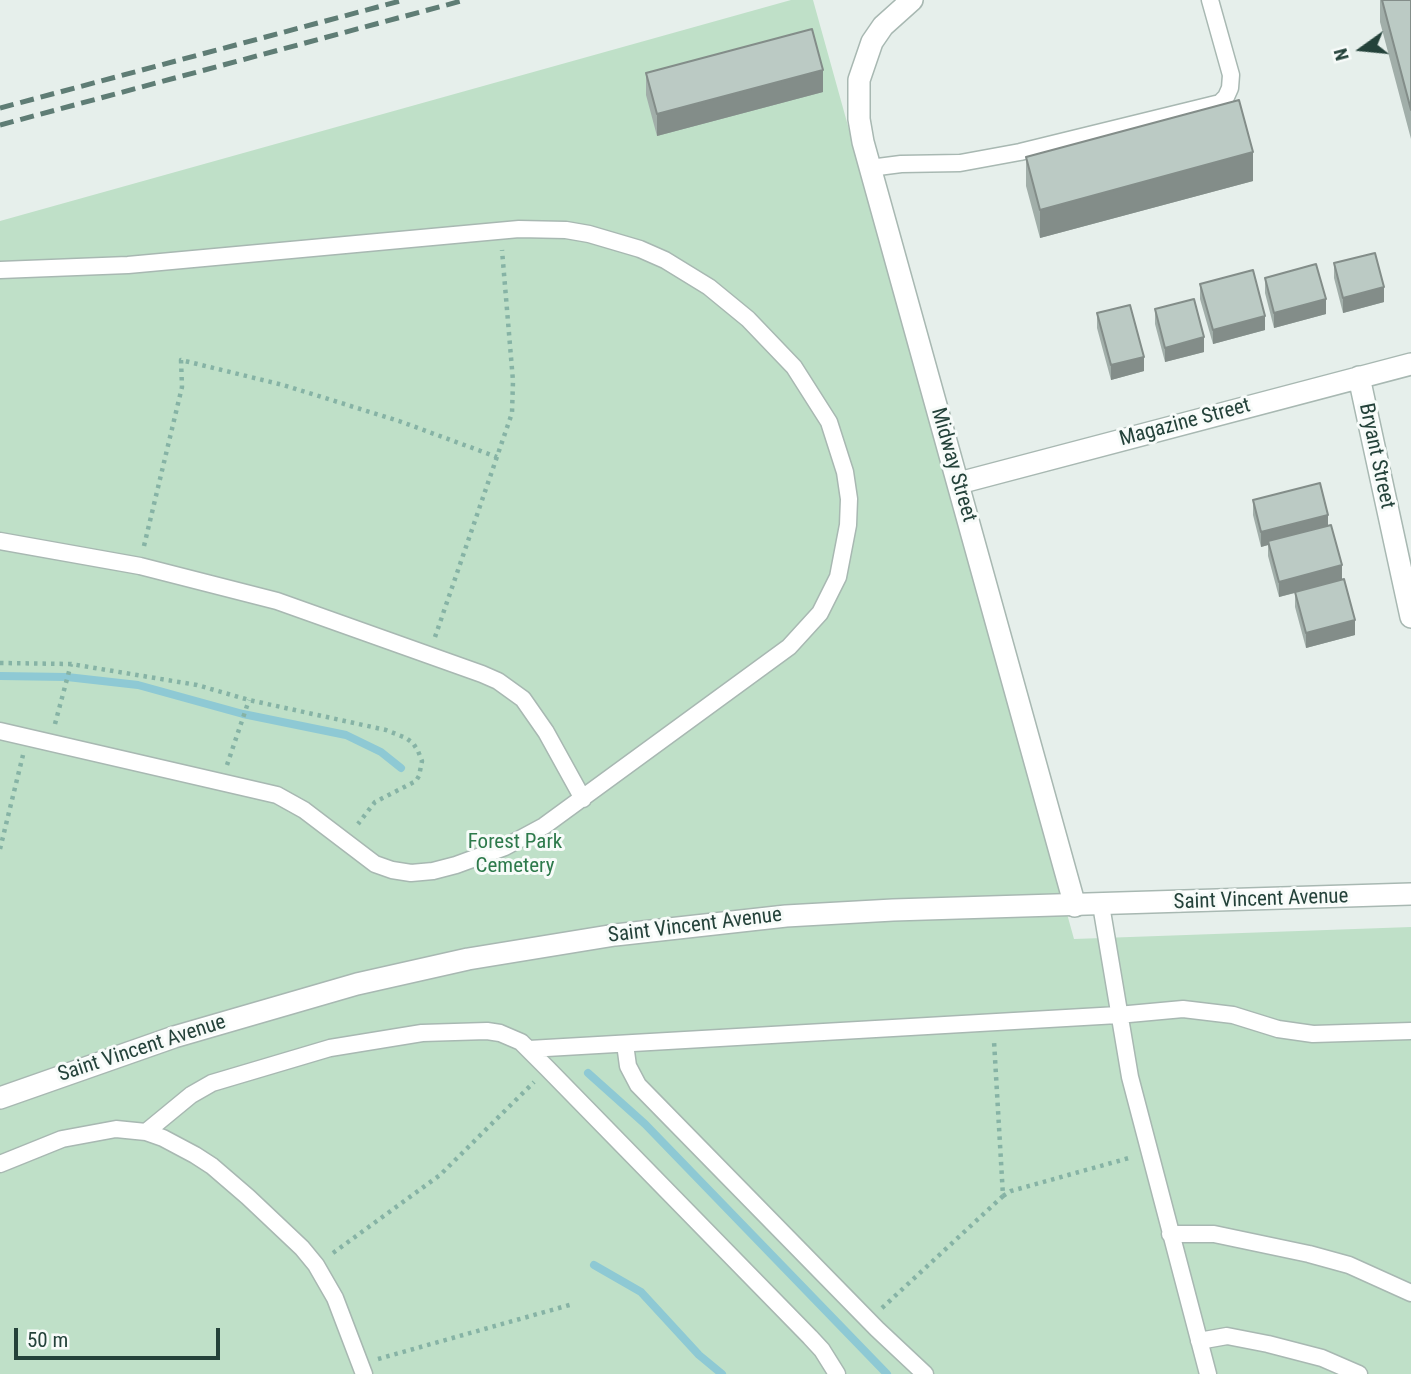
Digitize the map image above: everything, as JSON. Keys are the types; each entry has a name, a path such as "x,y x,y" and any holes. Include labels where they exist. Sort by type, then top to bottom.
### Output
{"street":[{"name":"Midway Street","path":"912,0 883,26 872,42 864,61 858,89 859,120 870,168 1075,906"},
{"name":"Magazine Street","path":"958,483 1411,363"},
{"name":"Bryant Street","path":"1359,377 1411,617"},
{"name":"Saint Vincent Avenue","path":"0,1098 128,1052 357,984 468,959 615,935 752,919 893,910 1411,894"}],"lane":[{"path":"870,168 901,164 960,163 996,157 1220,103 1230,88 1231,75 1210,0"},
{"path":"0,270 128,265 542,228 589,234 640,249 665,260 709,287 748,319 794,366 829,422 845,472 849,499 848,525 838,577 820,612 789,647 544,826 505,847 433,871 411,873 375,864 292,802 276,795 0,731"},
{"path":"0,541 139,566 276,601 498,681 523,699 546,732 583,799"},
{"path":"1101,905 1130,1077 1208,1374"},
{"path":"528,1049 1183,1009 1233,1015 1278,1029 1313,1034 1411,1031"},
{"path":"146,1132 191,1095 212,1083 344,1045 422,1032 487,1031 510,1037 528,1049 810,1337 837,1374"},
{"path":"625,1044 628,1066 638,1085 925,1374"},
{"path":"0,1164 49,1144 79,1135 116,1129 146,1132 172,1142 212,1166 284,1231 316,1265 335,1298 362,1369"},
{"path":"1170,1234 1214,1234 1289,1249 1349,1265 1411,1293"},
{"path":"1199,1340 1227,1336 1268,1344 1322,1359 1359,1374"}],"path":[{"path":"429,654 512,413 514,398 500,231"},
{"path":"139,566 182,387 181,360 283,385 398,421 497,457"},
{"path":"0,663 71,664 197,685 249,700 394,732 413,743 422,761 419,776 416,781 375,802 345,842"},
{"path":"61,702 71,664"},
{"path":"222,782 249,700"},
{"path":"0,849 27,737"},
{"path":"993,1022 1003,1196"},
{"path":"316,1265 440,1175 547,1068"},
{"path":"869,1320 1011,1191 1149,1152"},
{"path":"362,1369 573,1304"}],"green space":[{"name":"Forest Park Cemetery","path":"791,0 813,0 1074,939 1411,927 1411,1374 0,1374 0,221"}],"building":[{"path":"1382,0 1411,0 1411,110"},
{"path":"812,29 823,70 657,114 646,73"},
{"path":"1239,100 1253,152 1040,210 1026,157"},
{"path":"1375,253 1384,287 1343,298 1334,263"},
{"path":"1316,264 1326,299 1274,313 1265,278"},
{"path":"1253,270 1265,316 1213,330 1200,284"},
{"path":"1194,299 1204,337 1165,348 1155,309"},
{"path":"1130,305 1144,357 1111,365 1097,313"},
{"path":"1320,483 1328,515 1261,532 1253,500"},
{"path":"1331,525 1342,565 1279,582 1268,541"},
{"path":"1344,579 1355,620 1306,633 1295,592"}],"waterway":[{"path":"0,676 67,677 138,685 243,714 346,735 381,752 401,768"},
{"path":"588,1073 645,1124 887,1374"},
{"path":"594,1265 641,1292 699,1355 722,1374"}],"railway":[{"path":"0,108 404,0"},
{"path":"0,125 465,0"}]}
